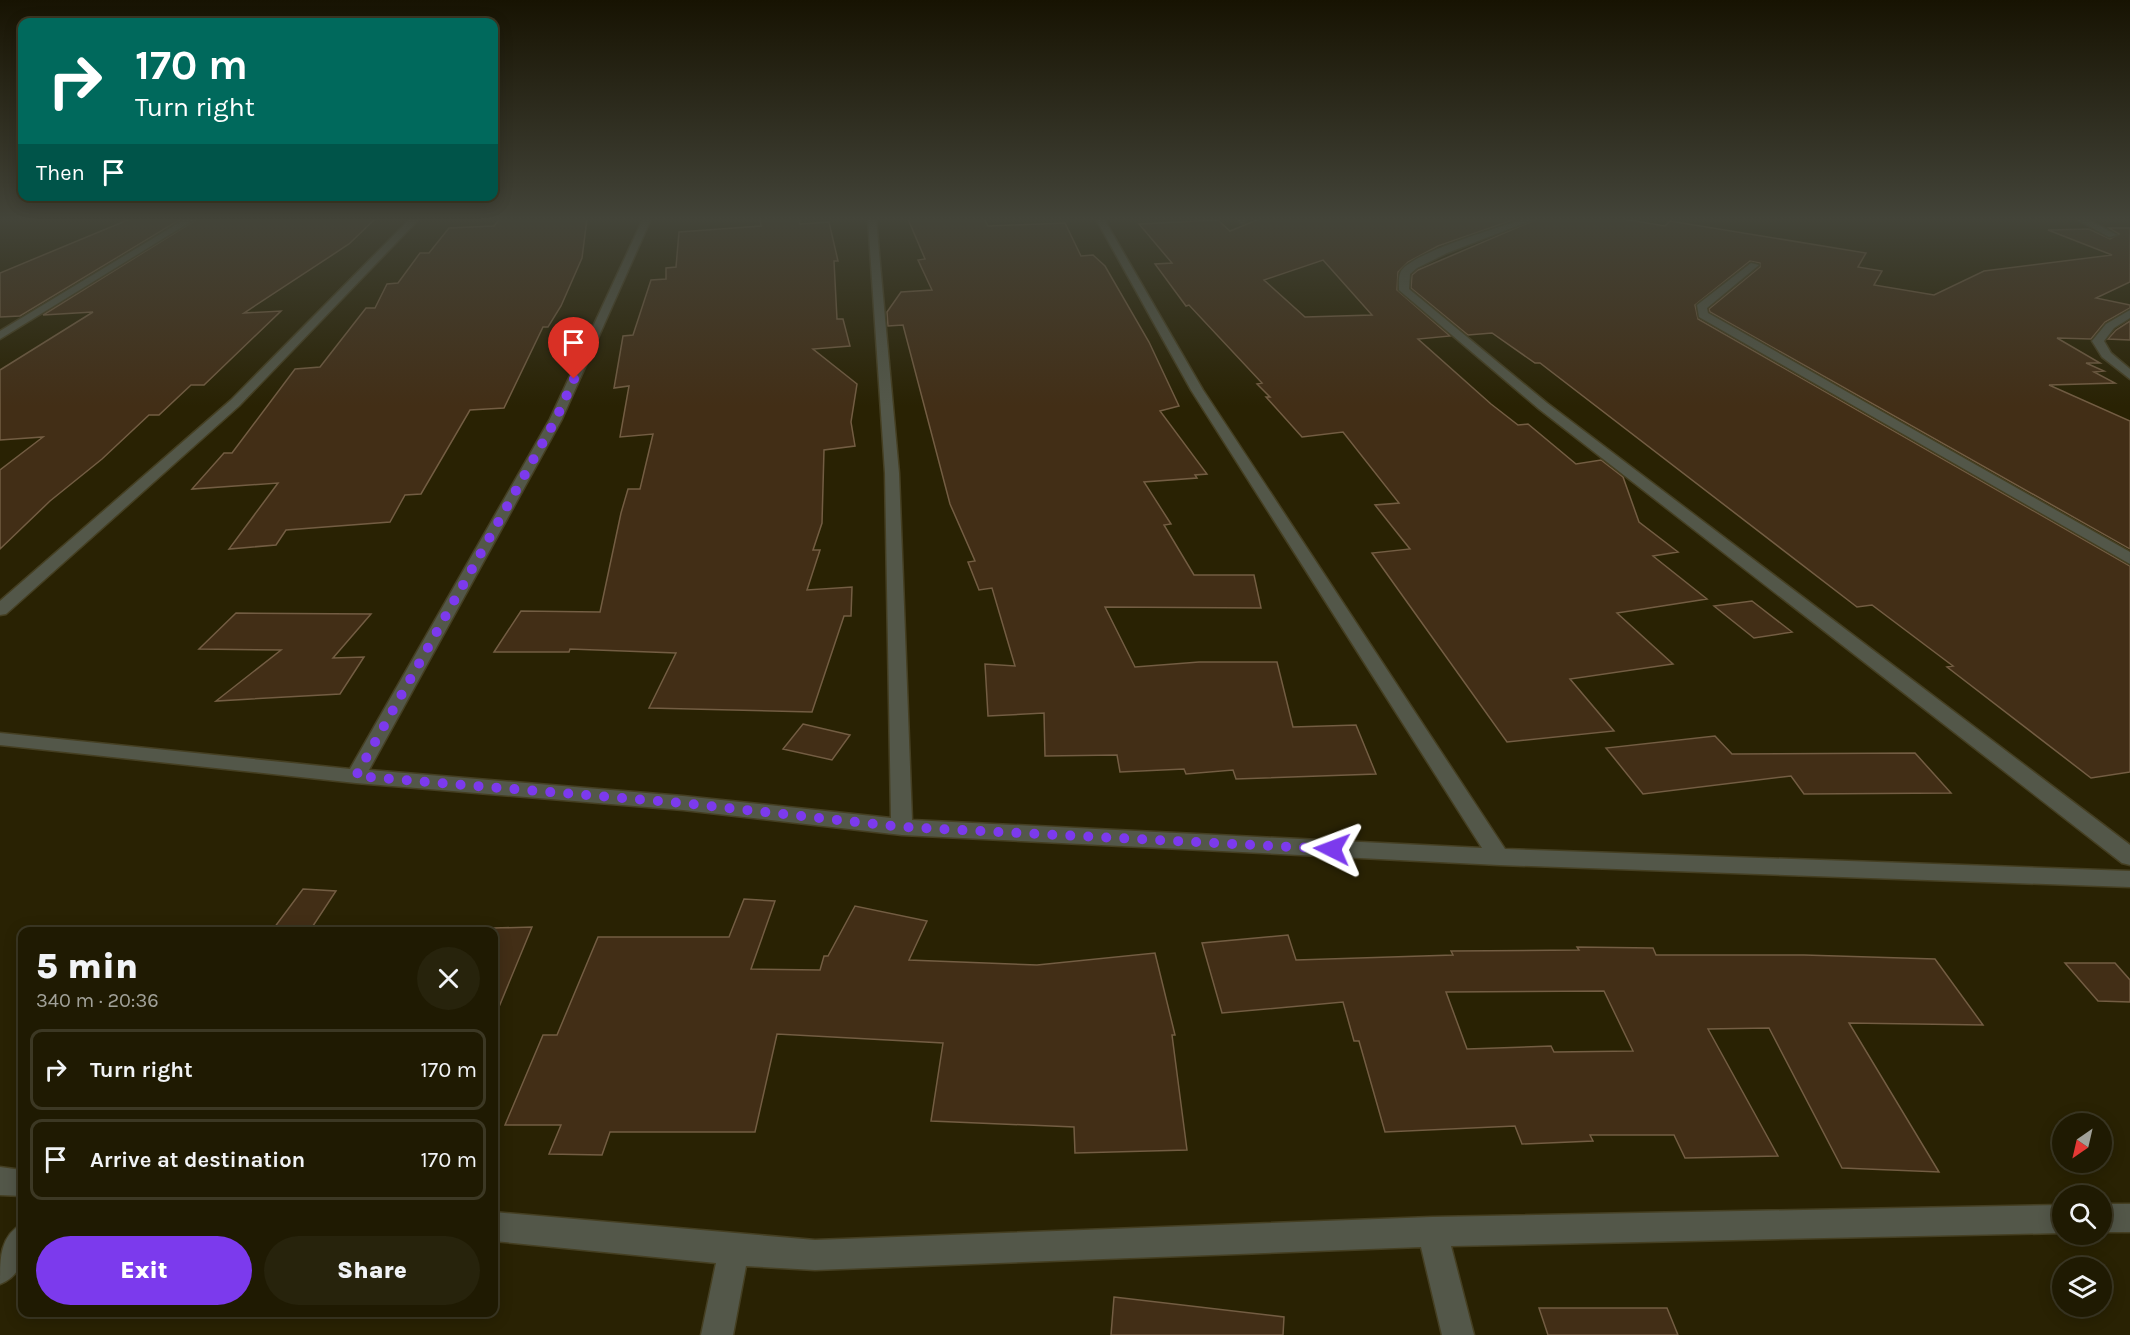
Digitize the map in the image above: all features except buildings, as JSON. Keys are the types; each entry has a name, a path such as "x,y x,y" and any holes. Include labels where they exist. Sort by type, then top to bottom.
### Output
{"street":[{"path":"0,336 89,281"},
{"path":"0,610 235,403 354,281"},
{"path":"356,776 556,419 619,281"},
{"path":"877,281 892,473 902,827"},
{"path":"1135,281 1197,390 1499,857"},
{"path":"1404,281 1404,290 1543,406 2130,857"},
{"path":"1733,281 1701,307 1703,315 2130,559"},
{"path":"2130,313 2110,326 2098,341 2106,355 2130,375"},
{"path":"0,739 356,776 682,803 902,827 1499,857 2130,879"},
{"path":"0,1181 18,1183"},
{"path":"2112,1218 2130,1218"},
{"path":"498,1227 734,1250 814,1255 1432,1232 2052,1219"},
{"path":"1432,1232 1458,1335"},
{"path":"0,1269 18,1244"},
{"path":"717,1335 734,1250"}],"route":[{"path":"574,379 556,419 356,776 682,803 902,827 1332,849"}]}
